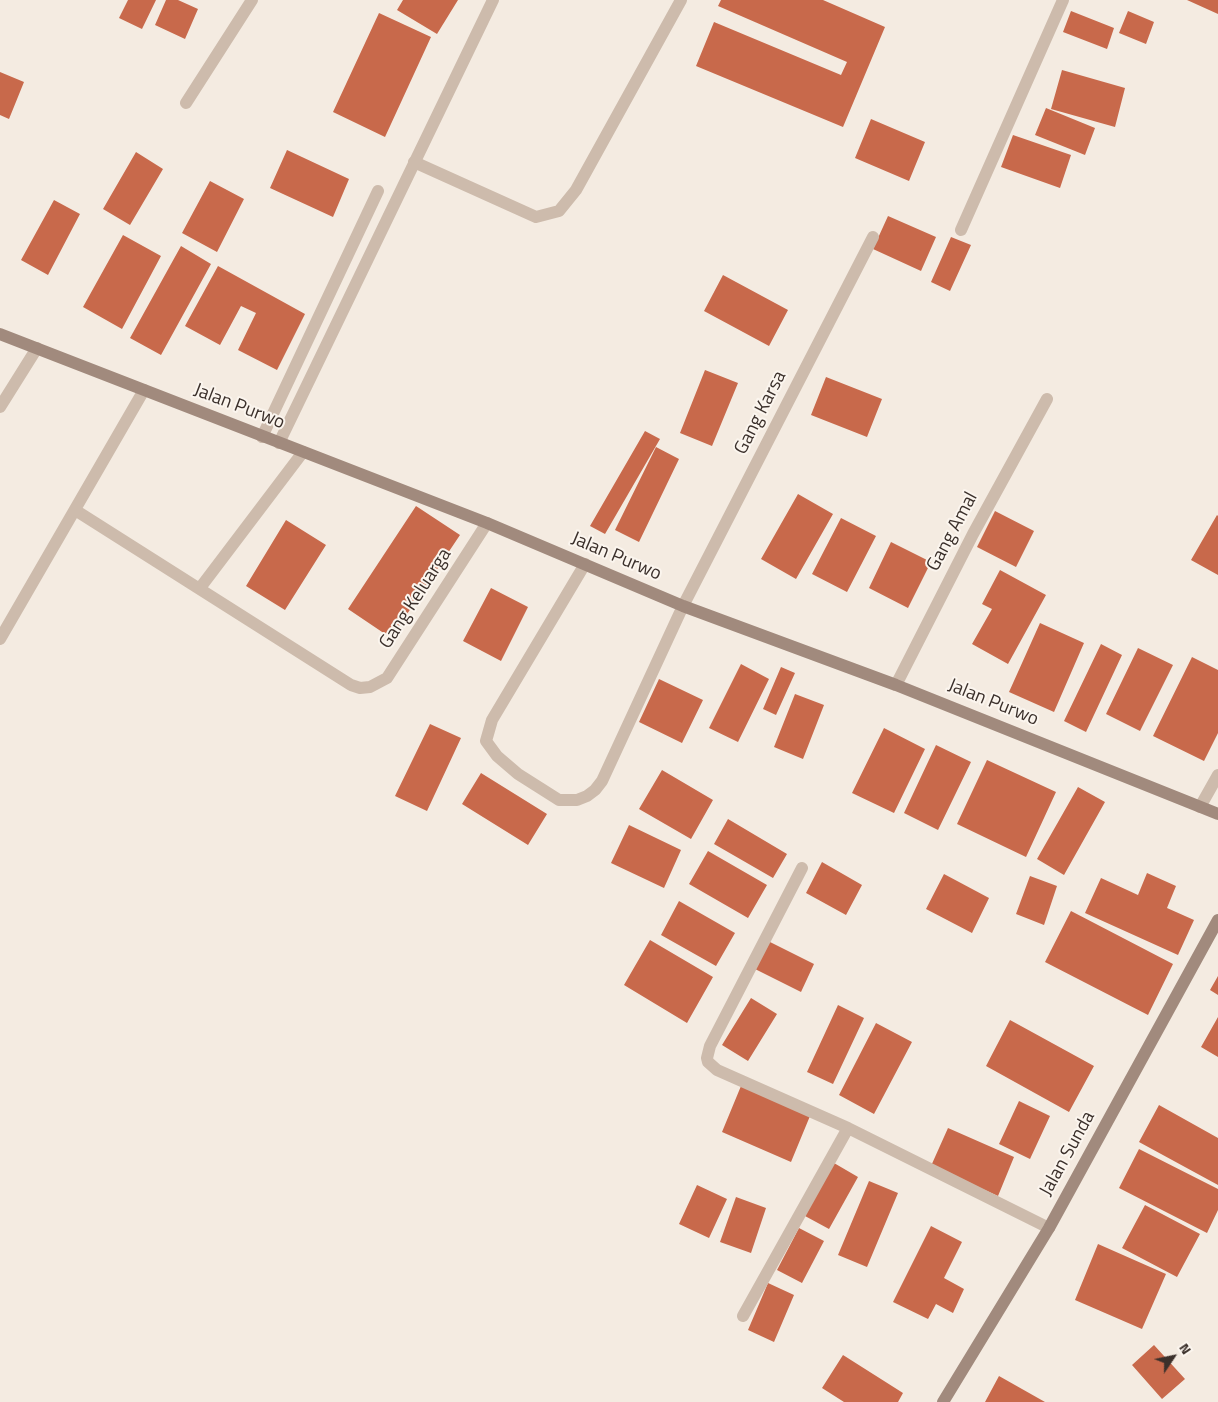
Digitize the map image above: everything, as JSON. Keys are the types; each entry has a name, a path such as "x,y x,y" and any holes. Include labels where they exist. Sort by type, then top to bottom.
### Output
{"street":[{"path":"186,104 252,0"},
{"path":"279,443 494,0"},
{"path":"414,162 536,217 558,211 576,190 681,0"},
{"path":"961,230 1063,0"},
{"path":"262,437 378,191"},
{"name":"Gang Karsa","path":"585,564 492,720 486,741 497,756 518,774 559,800 577,800 587,796 602,780 683,606 873,237"},
{"name":"Jalan Purwo","path":"0,334 487,523 683,606 896,685 1218,814"},
{"path":"0,407 37,348"},
{"path":"0,639 144,390"},
{"name":"Gang Amal","path":"896,685 968,542 1047,399"},
{"path":"75,510 200,588 303,452"},
{"name":"Gang Keluarga","path":"200,588 351,685 370,687 387,678 487,523"},
{"path":"1200,807 1218,775"},
{"path":"802,868 709,1050 708,1062 717,1070 848,1128 1050,1228"},
{"name":"Jalan Sunda","path":"943,1402 1050,1228 1218,920"},
{"path":"743,1316 848,1128"}],"building":[{"path":"128,0 156,0 142,29 119,18"},
{"path":"166,0 178,0 198,9 185,39 155,25"},
{"path":"403,0 458,0 437,34 397,10"},
{"path":"721,0 823,0 885,27 843,127 696,66 714,22 841,75 847,62 718,6"},
{"path":"1187,0 1218,0 1218,14"},
{"path":"1071,11 1114,28 1107,49 1063,32"},
{"path":"1128,11 1154,22 1146,44 1119,33"},
{"path":"379,13 431,37 385,137 333,112"},
{"path":"1062,70 1125,88 1115,127 1051,109"},
{"path":"0,72 24,82 9,119 0,115"},
{"path":"1046,108 1095,128 1085,155 1035,135"},
{"path":"871,119 925,142 909,181 855,158"},
{"path":"1013,135 1071,155 1060,188 1001,167"},
{"path":"287,150 349,179 333,217 270,188"},
{"path":"136,152 163,169 130,225 103,209"},
{"path":"210,181 244,199 217,252 182,233"},
{"path":"54,200 80,214 48,275 21,260"},
{"path":"888,216 936,237 921,271 873,249"},
{"path":"123,235 161,256 122,329 83,307"},
{"path":"951,237 971,245 950,291 931,282"},
{"path":"181,246 211,264 161,355 130,338"},
{"path":"218,266 305,314 277,370 238,350 256,313 241,306 220,345 185,326"},
{"path":"723,275 788,310 769,346 704,311"},
{"path":"705,370 738,383 712,446 680,433"},
{"path":"826,377 882,399 867,437 811,415"},
{"path":"645,431 660,439 605,534 590,526"},
{"path":"656,447 679,459 639,542 615,530"},
{"path":"798,494 833,514 796,579 761,559"},
{"path":"416,506 460,535 391,638 348,609"},
{"path":"995,511 1034,531 1016,567 977,547"},
{"path":"1218,516 1218,575 1191,560"},
{"path":"841,518 876,536 847,592 812,574"},
{"path":"286,520 326,545 285,610 246,586"},
{"path":"891,542 931,562 908,608 869,588"},
{"path":"1000,570 1046,595 1008,664 972,644 992,609 982,604"},
{"path":"491,588 528,607 501,661 463,641"},
{"path":"1040,623 1084,643 1054,712 1009,692"},
{"path":"1101,644 1122,655 1086,732 1064,721"},
{"path":"1138,648 1173,665 1140,731 1106,714"},
{"path":"1192,657 1218,670 1218,733 1204,761 1153,736"},
{"path":"741,664 769,679 738,742 709,728"},
{"path":"781,667 795,673 776,715 763,709"},
{"path":"659,679 703,700 682,743 639,722"},
{"path":"795,694 824,705 803,759 774,747"},
{"path":"430,724 461,738 427,811 395,796"},
{"path":"884,728 925,749 894,813 852,793"},
{"path":"936,745 971,762 938,830 904,813"},
{"path":"987,760 1056,792 1026,857 957,824"},
{"path":"662,770 713,800 691,839 639,809"},
{"path":"481,773 547,814 528,845 462,804"},
{"path":"1078,787 1105,802 1064,875 1037,859"},
{"path":"728,819 787,854 773,878 714,844"},
{"path":"629,825 681,850 664,888 611,863"},
{"path":"708,851 767,885 748,918 689,884"},
{"path":"822,862 862,885 846,915 806,893"},
{"path":"1147,873 1176,886 1167,908 1194,920 1178,955 1085,913 1101,878 1138,895"},
{"path":"944,874 989,898 972,933 926,909"},
{"path":"1030,876 1057,886 1044,925 1016,914"},
{"path":"679,901 735,933 716,966 661,935"},
{"path":"1071,911 1173,964 1148,1015 1045,962"},
{"path":"650,940 713,977 687,1023 624,985"},
{"path":"766,940 814,964 801,992 753,968"},
{"path":"1218,976 1218,995 1210,990"},
{"path":"751,998 777,1014 748,1061 722,1045"},
{"path":"838,1005 864,1018 833,1084 807,1072"},
{"path":"1218,1017 1218,1057 1201,1047"},
{"path":"1010,1020 1094,1066 1069,1112 986,1066"},
{"path":"876,1023 912,1042 874,1114 839,1095"},
{"path":"741,1086 810,1116 791,1162 722,1132"},
{"path":"1019,1101 1050,1116 1030,1159 999,1144"},
{"path":"1159,1105 1218,1138 1218,1185 1139,1142"},
{"path":"948,1128 1014,1157 998,1196 931,1166"},
{"path":"1139,1149 1218,1189 1218,1210 1207,1233 1119,1188"},
{"path":"834,1163 858,1177 829,1229 805,1216"},
{"path":"869,1181 898,1193 867,1267 838,1255"},
{"path":"697,1185 727,1199 709,1238 679,1224"},
{"path":"736,1197 766,1208 751,1253 720,1242"},
{"path":"1145,1205 1200,1234 1177,1277 1122,1248"},
{"path":"931,1226 962,1242 944,1278 964,1289 953,1313 936,1304 928,1319 893,1302"},
{"path":"799,1228 824,1241 802,1283 777,1270"},
{"path":"1098,1244 1166,1274 1142,1329 1075,1300"},
{"path":"768,1283 794,1295 774,1342 748,1330"},
{"path":"1154,1345 1185,1379 1162,1399 1132,1365"},
{"path":"843,1355 903,1393 898,1402 844,1402 822,1388"},
{"path":"999,1376 1045,1402 985,1402"}]}
